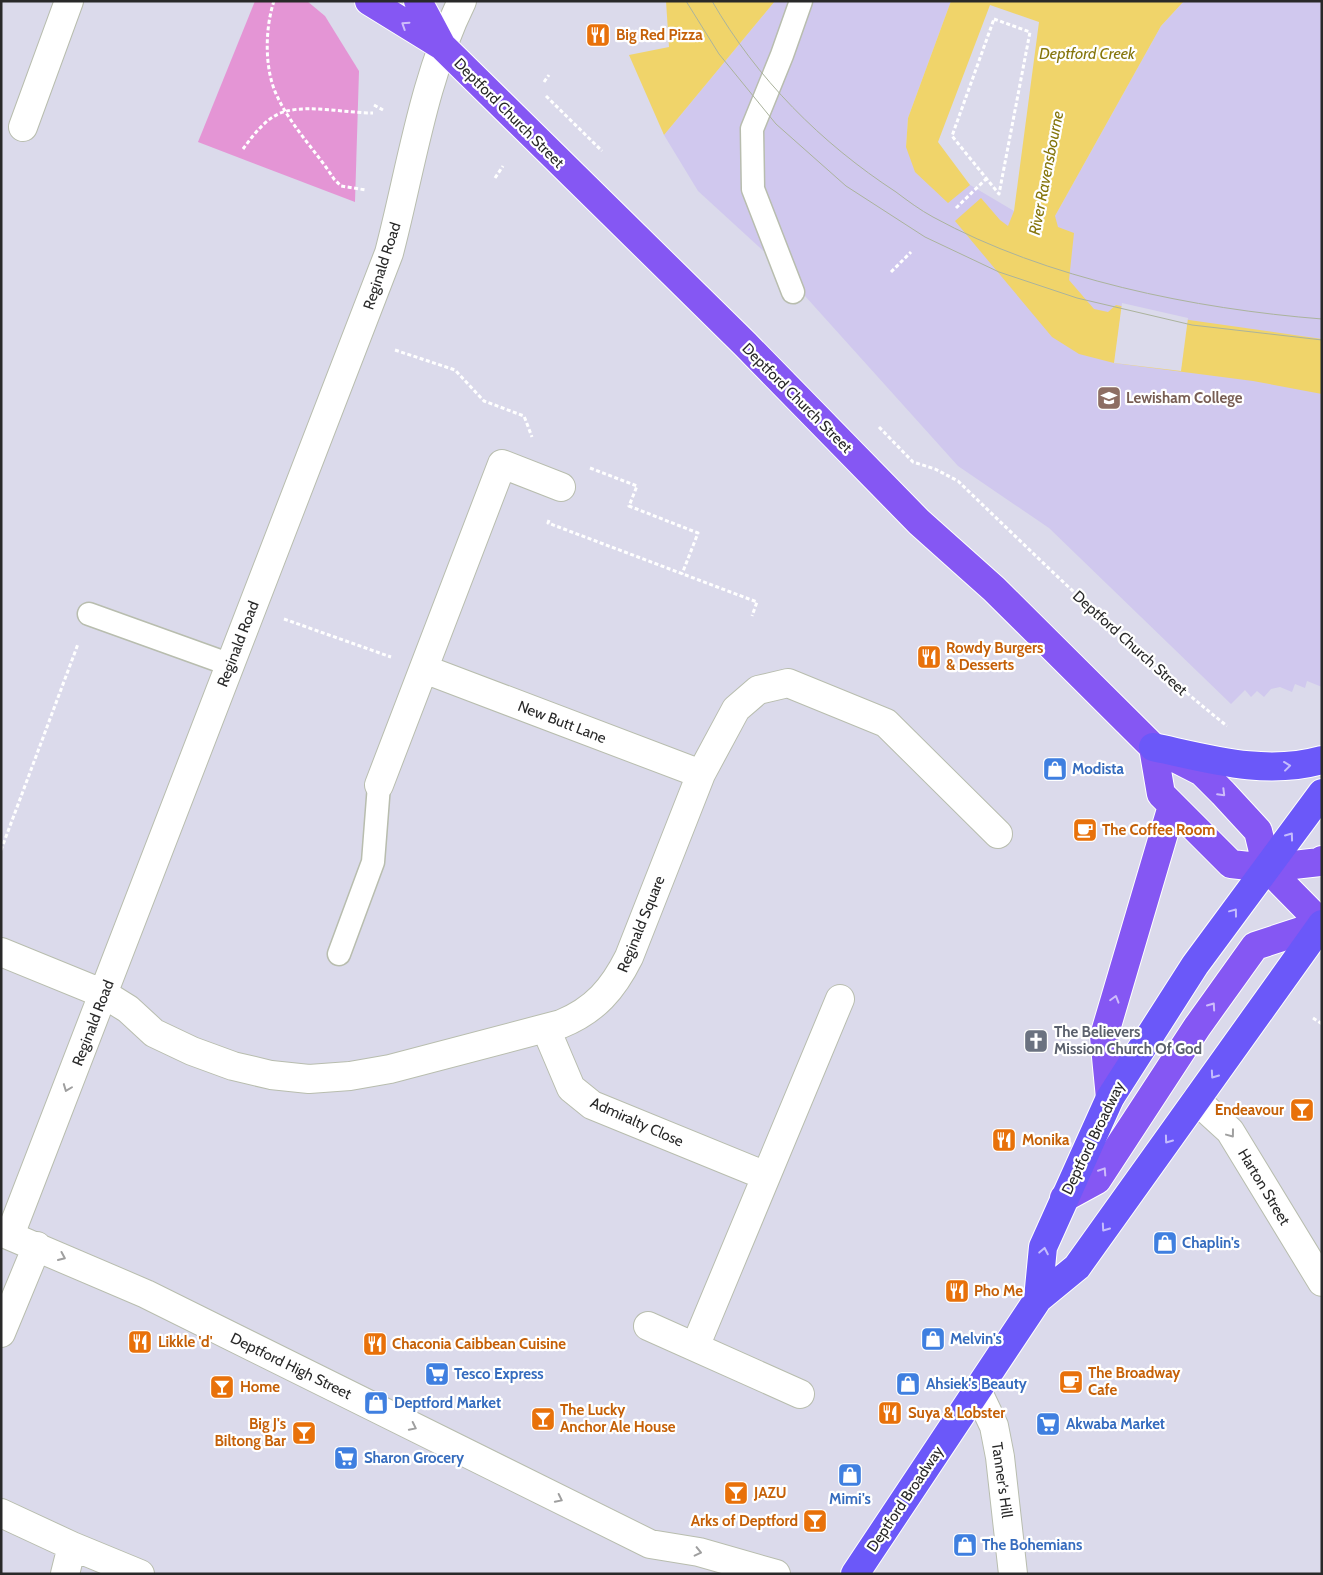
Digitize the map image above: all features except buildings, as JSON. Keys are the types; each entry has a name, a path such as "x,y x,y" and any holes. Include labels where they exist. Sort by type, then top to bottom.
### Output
{"highway":[{"path":"1153,747 1253,767 1273,768 1322,760"},
{"name":"Deptford Broadway","path":"1038,1299 1044,1247 1064,1198 1110,1098 1195,964 1322,793"},
{"name":"Deptford Broadway","path":"855,1574 1038,1299 1077,1267 1322,924"}],"main road":[{"name":"Deptford Church Street","path":"369,1 442,46 745,344 919,522 994,590 1153,747 1202,772 1258,831 1267,868"},
{"name":"Deptford Church Street","path":"418,1 442,46"},
{"path":"1153,747 1161,794 1231,864 1267,868 1320,862 1322,860"},
{"path":"1110,1098 1104,1036 1172,806"},
{"path":"1064,1198 1098,1180 1197,1027 1255,946 1322,924 1267,868"}],"street":[{"path":"23,127 68,1"},
{"name":"Reginald Road","path":"6,1233 104,994 390,253 422,112 442,46 462,1"},
{"path":"379,784 502,464 561,487"},
{"name":"New Butt Lane","path":"424,669 701,774"},
{"name":"Reginald Square","path":"1,952 104,994 128,1009 154,1033 192,1051 242,1068 271,1075 309,1079 350,1076 390,1069 546,1028 579,1017 601,1000 618,980 629,957 701,774 736,709 758,690 788,683 886,723 998,834"},
{"path":"695,1347 840,999"},
{"name":"Admiralty Close","path":"546,1028 571,1088 592,1105 766,1176"},
{"name":"Harton Street","path":"1196,1100 1230,1131 1322,1282"},
{"name":"Deptford High Street","path":"6,1233 146,1294 650,1544 699,1552 776,1574"},
{"path":"1,1333 37,1246"},
{"path":"648,1326 800,1394"},
{"name":"Tanner's Hill","path":"977,1390 994,1426 1000,1457 1013,1574"},
{"path":"1,1513 72,1546 140,1574"},
{"path":"65,1574 72,1546"}],"lane":[{"path":"793,292 753,189 752,129 782,55 801,1"},
{"path":"89,614 230,664"},
{"path":"339,954 373,862 379,784"}],"path":[{"path":"274,1 268,20 266,42 276,95 298,131 341,186 366,190"},
{"path":"994,19 1030,32 999,194 986,179 952,136 994,19"},
{"path":"544,82 549,75"},
{"path":"374,105 383,110"},
{"path":"243,148 255,132 286,111 301,109 373,113"},
{"path":"495,178 503,166"},
{"path":"956,208 986,179"},
{"path":"891,272 912,252"},
{"path":"395,350 455,370 484,401 524,416 535,445"},
{"name":"Deptford Church Street","path":"874,422 913,462 958,481 1158,670 1228,726"},
{"path":"682,574 698,533 629,506 637,486 571,461 548,523 682,574 757,602 752,616"},
{"path":"1,850 89,614"},
{"path":"281,618 424,669"},
{"path":"1314,1018 1322,1024"}],"shaded area":[{"path":"255,1 307,1 325,16 359,71 355,202 198,142"},
{"name":"Lewisham College","path":"775,1 951,1 908,118 906,147 1014,211 1055,216 1161,26 1184,1 1322,1 1322,687 1307,681 1305,688 1295,684 1292,692 1280,687 1271,689 1264,697 1257,691 1251,697 1245,690 1231,704 1049,528 958,466 769,256 698,191 664,135"}],"water":[{"path":"666,1 775,1 664,135 629,55 669,47"},
{"path":"951,1 1184,1 1161,26 1055,216 1058,227 1074,233 1069,280 1094,309 1108,312 1116,305 1189,320 1322,339 1322,394 1253,381 1114,363 1079,354 1052,337 955,221 981,198 1000,220 1008,226 1014,211 1039,22 990,5 938,142 970,185 948,203 915,172 906,147 908,118"}],"pier":[{"path":"1122,303 1188,318 1181,371 1114,363"}],"tram line":[{"path":"686,1 719,54 776,124 846,186 925,237 999,272 1077,298 1192,325 1322,340"},
{"path":"712,1 749,57 770,83 817,131 868,173 933,217 977,239 1024,258 1072,274 1173,299 1224,308 1322,319"}],"place":[{"name":"Big Red Pizza","path":"598,35"},
{"name":"Lewisham College","path":"1109,398"},
{"name":"Rowdy Burgers & Desserts","path":"929,657"},
{"name":"Modista","path":"1055,769"},
{"name":"The Coffee Room","path":"1085,830"},
{"name":"The Believers Mission Church Of God","path":"1036,1041"},
{"name":"Endeavour","path":"1302,1110"},
{"name":"Monika","path":"1004,1140"},
{"name":"Chaplin's","path":"1165,1243"},
{"name":"Pho Me","path":"957,1291"},
{"name":"Melvin's","path":"933,1339"},
{"name":"Likkle 'd'","path":"140,1342"},
{"name":"Chaconia Caibbean Cuisine","path":"375,1344"},
{"name":"Tesco Express","path":"437,1374"},
{"name":"The Broadway Cafe","path":"1071,1382"},
{"name":"Ahsiek's Beauty","path":"908,1384"},
{"name":"Home","path":"222,1387"},
{"name":"Deptford Market","path":"376,1403"},
{"name":"Suya & Lobster","path":"890,1413"},
{"name":"The Lucky Anchor Ale House","path":"543,1419"},
{"name":"Akwaba Market","path":"1048,1424"},
{"name":"Big J's Biltong Bar","path":"304,1433"},
{"name":"Sharon Grocery","path":"346,1458"},
{"name":"Mimi's","path":"850,1475"},
{"name":"JAZU","path":"736,1493"},
{"name":"Arks of Deptford","path":"815,1521"},
{"name":"The Bohemians","path":"965,1545"}],"water label":[{"name":"Deptford Creek","path":"1087,53"},
{"name":"River Ravensbourne","path":"1046,173"}]}
